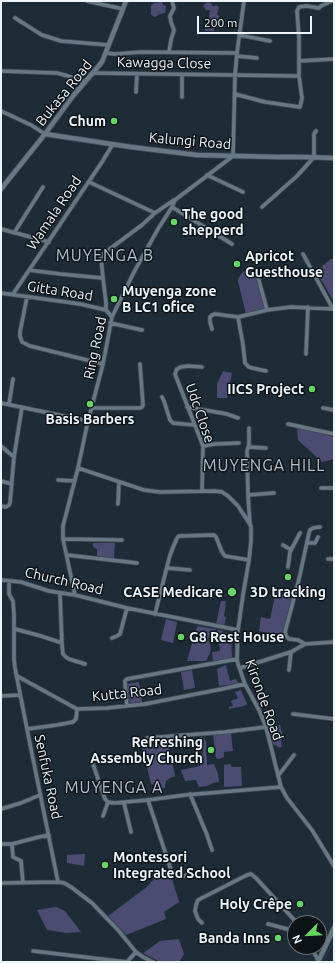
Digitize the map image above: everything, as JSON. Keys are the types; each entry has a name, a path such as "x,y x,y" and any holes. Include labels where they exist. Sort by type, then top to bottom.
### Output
{"street":[{"path":"87,1 124,9"},
{"name":"Bukasa Road","path":"1,189 45,134 60,112 102,62 107,53 126,1"},
{"path":"169,52 174,30 170,16 174,8 172,1"},
{"path":"233,156 235,76 244,1"},
{"path":"235,94 265,102 300,107 302,98 299,76 297,11 299,7 306,6 318,8 332,1"},
{"path":"15,18 42,35 61,41 109,45"},
{"path":"239,35 270,40"},
{"path":"107,53 169,52 237,54 257,58"},
{"path":"299,61 334,59"},
{"path":"1,72 57,73 85,82"},
{"name":"Kawagga Close","path":"93,73 299,76"},
{"path":"136,92 137,74"},
{"path":"182,75 182,97"},
{"path":"1,111 31,125 45,134"},
{"path":"262,207 297,176 314,157 314,134 316,131"},
{"name":"Kalungi Road","path":"45,134 197,155 334,158"},
{"name":"Wamala Road","path":"13,294 113,144"},
{"name":"Ring Road","path":"75,595 63,539 63,526 103,364 112,317 137,266 175,200 233,156"},
{"path":"207,175 243,192"},
{"path":"89,182 155,213"},
{"path":"14,233 43,187"},
{"path":"106,310 101,258 103,254 155,213 175,200"},
{"path":"172,207 232,244"},
{"path":"1,230 49,242"},
{"path":"303,254 334,309"},
{"path":"29,270 103,278"},
{"path":"258,277 268,310"},
{"name":"Gitta Road","path":"1,292 80,304 106,310 112,317"},
{"path":"27,297 20,332 22,342 30,346 103,364"},
{"path":"212,329 210,317 215,314 238,317 268,310 291,307 334,309"},
{"path":"306,354 308,308"},
{"path":"238,317 245,363 249,367 266,371"},
{"path":"110,323 142,330"},
{"path":"92,408 142,407 140,364"},
{"name":"Udc Close","path":"202,367 181,367 176,371 176,378 203,446 202,491"},
{"path":"9,404 13,379"},
{"path":"162,397 170,420 173,423 194,425"},
{"path":"1,403 88,421"},
{"path":"1,506 6,507 9,505 14,457 22,407"},
{"path":"188,407 227,414 238,418"},
{"path":"323,408 334,410"},
{"path":"288,424 334,434"},
{"path":"249,428 249,444 247,451 250,526"},
{"path":"203,446 239,443"},
{"path":"1,446 14,457"},
{"path":"248,447 266,448"},
{"name":"Kironde Road","path":"78,468 152,492 222,492 238,506 250,526 251,541 238,630 237,658 245,684 266,727 281,787 287,798 312,830 334,866"},
{"path":"58,480 75,481"},
{"path":"1,481 12,484"},
{"path":"118,504 119,482"},
{"path":"321,488 334,488"},
{"path":"248,495 274,493"},
{"path":"305,644 298,640 289,639 285,632 310,530 320,527"},
{"path":"288,567 291,550 300,533"},
{"path":"155,614 170,555 177,538 181,536 214,535 225,556 249,560"},
{"path":"307,543 316,543 318,537"},
{"path":"63,539 122,540"},
{"path":"283,546 291,550"},
{"path":"67,555 137,563"},
{"path":"328,559 334,559"},
{"path":"167,568 190,570"},
{"name":"Church Road","path":"1,580 21,582 60,594 75,595 127,608 238,630"},
{"name":"Senfuka Road","path":"9,581 9,594 13,601 15,628 14,659 58,882"},
{"path":"60,594 63,654 69,659 86,664"},
{"path":"112,638 120,634 127,608"},
{"path":"15,628 62,643"},
{"path":"240,668 291,652 305,644 334,642"},
{"path":"288,670 291,652"},
{"path":"126,706 125,681 127,679 237,658"},
{"name":"Kutta Road","path":"17,676 77,709 126,706 162,701 245,684"},
{"path":"1,696 20,695"},
{"path":"27,729 73,722 76,719 77,709"},
{"path":"293,714 334,719"},
{"path":"146,738 266,727"},
{"path":"278,776 294,755"},
{"path":"93,764 104,796 108,802 114,803 190,794 281,787"},
{"path":"190,794 212,850"},
{"path":"1,809 40,796"},
{"path":"148,800 171,870 177,876 187,876"},
{"path":"103,816 108,802"},
{"path":"124,802 131,832"},
{"path":"1,844 12,844 39,836 49,835"},
{"path":"12,844 13,857 21,861 23,883"},
{"path":"202,923 198,919 195,911 196,902 200,898 251,874 290,915"},
{"path":"1,883 58,882 71,886 92,903 118,930 136,952 153,962"},
{"path":"268,924 287,929"},
{"path":"319,962 334,928"},
{"path":"33,951 127,962 136,952"}],"shaded area":[{"path":"162,2 163,5 166,6 165,13 155,17 151,15 151,6 154,3"},
{"path":"207,2 211,3 213,7 216,5 219,7 217,14 219,19 216,20 214,31 205,31 204,26 208,27 210,10 206,10 203,6"},
{"path":"331,259 334,259 334,302 316,271"},
{"path":"249,265 257,276 266,309 246,314 238,281 239,277"},
{"path":"223,371 232,373 227,398 217,398 217,384"},
{"path":"297,427 334,437 334,459 322,462 298,440"},
{"path":"93,543 115,543 114,559 97,557 97,549 93,547"},
{"path":"276,591 292,595 283,637 259,631 261,617 270,619"},
{"path":"221,601 225,601 226,604 224,626 216,624"},
{"path":"166,619 177,622 173,643 161,640"},
{"path":"197,626 216,629 215,633 212,632 208,639 211,647 210,653 206,661 187,661"},
{"path":"217,629 231,635 232,658 213,661 212,652 220,651"},
{"path":"226,665 230,681 236,679 239,684 219,686 217,669"},
{"path":"192,670 195,688 184,690 181,672"},
{"path":"139,682 142,702 130,704 127,684"},
{"path":"241,690 247,704 229,709 229,707 233,706 231,701 238,698 235,692"},
{"path":"274,725 280,725 285,739 282,739 282,746 280,748 273,744 269,730 273,730"},
{"path":"227,732 231,733 233,751 224,752 224,757 219,759 216,758 213,734"},
{"path":"200,737 204,738 206,742 207,765 214,764 219,782 199,787 196,780 185,781 181,770 200,766 203,750 201,748"},
{"path":"168,742 175,776 166,781 165,788 157,789 156,786 151,784 142,747"},
{"path":"230,764 232,767 241,767 242,786 224,787 224,765"},
{"path":"85,854 84,866 67,863 67,855"},
{"path":"162,869 170,872 179,902 164,912 166,919 126,935 108,916 148,886"},
{"path":"56,907 65,911 81,932 66,933 47,930 37,910"},
{"path":"179,939 184,954 179,962 160,962 143,953 160,941"}],"waterway":[{"path":"327,937 334,921"},
{"path":"323,962 334,940"}],"place":[{"name":"Chum","path":"114,121"},
{"name":"The good shepperd","path":"174,222"},
{"name":"Apricot Guesthouse","path":"237,264"},
{"name":"Muyenga zone B LC1 ofice","path":"114,299"},
{"name":"IICS Project","path":"312,389"},
{"name":"Basis Barbers","path":"90,404"},
{"name":"3D tracking","path":"288,577"},
{"name":"CASE Medicare","path":"232,592"},
{"name":"G8 Rest House","path":"181,637"},
{"name":"Refreshing Assembly Church","path":"211,750"},
{"name":"Montessori Integrated School","path":"105,865"},
{"name":"Holy Crêpe","path":"300,904"},
{"name":"Banda Inns","path":"278,938"}],"district":[{"name":"MUYENGA B","path":"105,256"},
{"name":"MUYENGA HILL","path":"264,466"},
{"name":"MUYENGA A","path":"114,788"}]}
